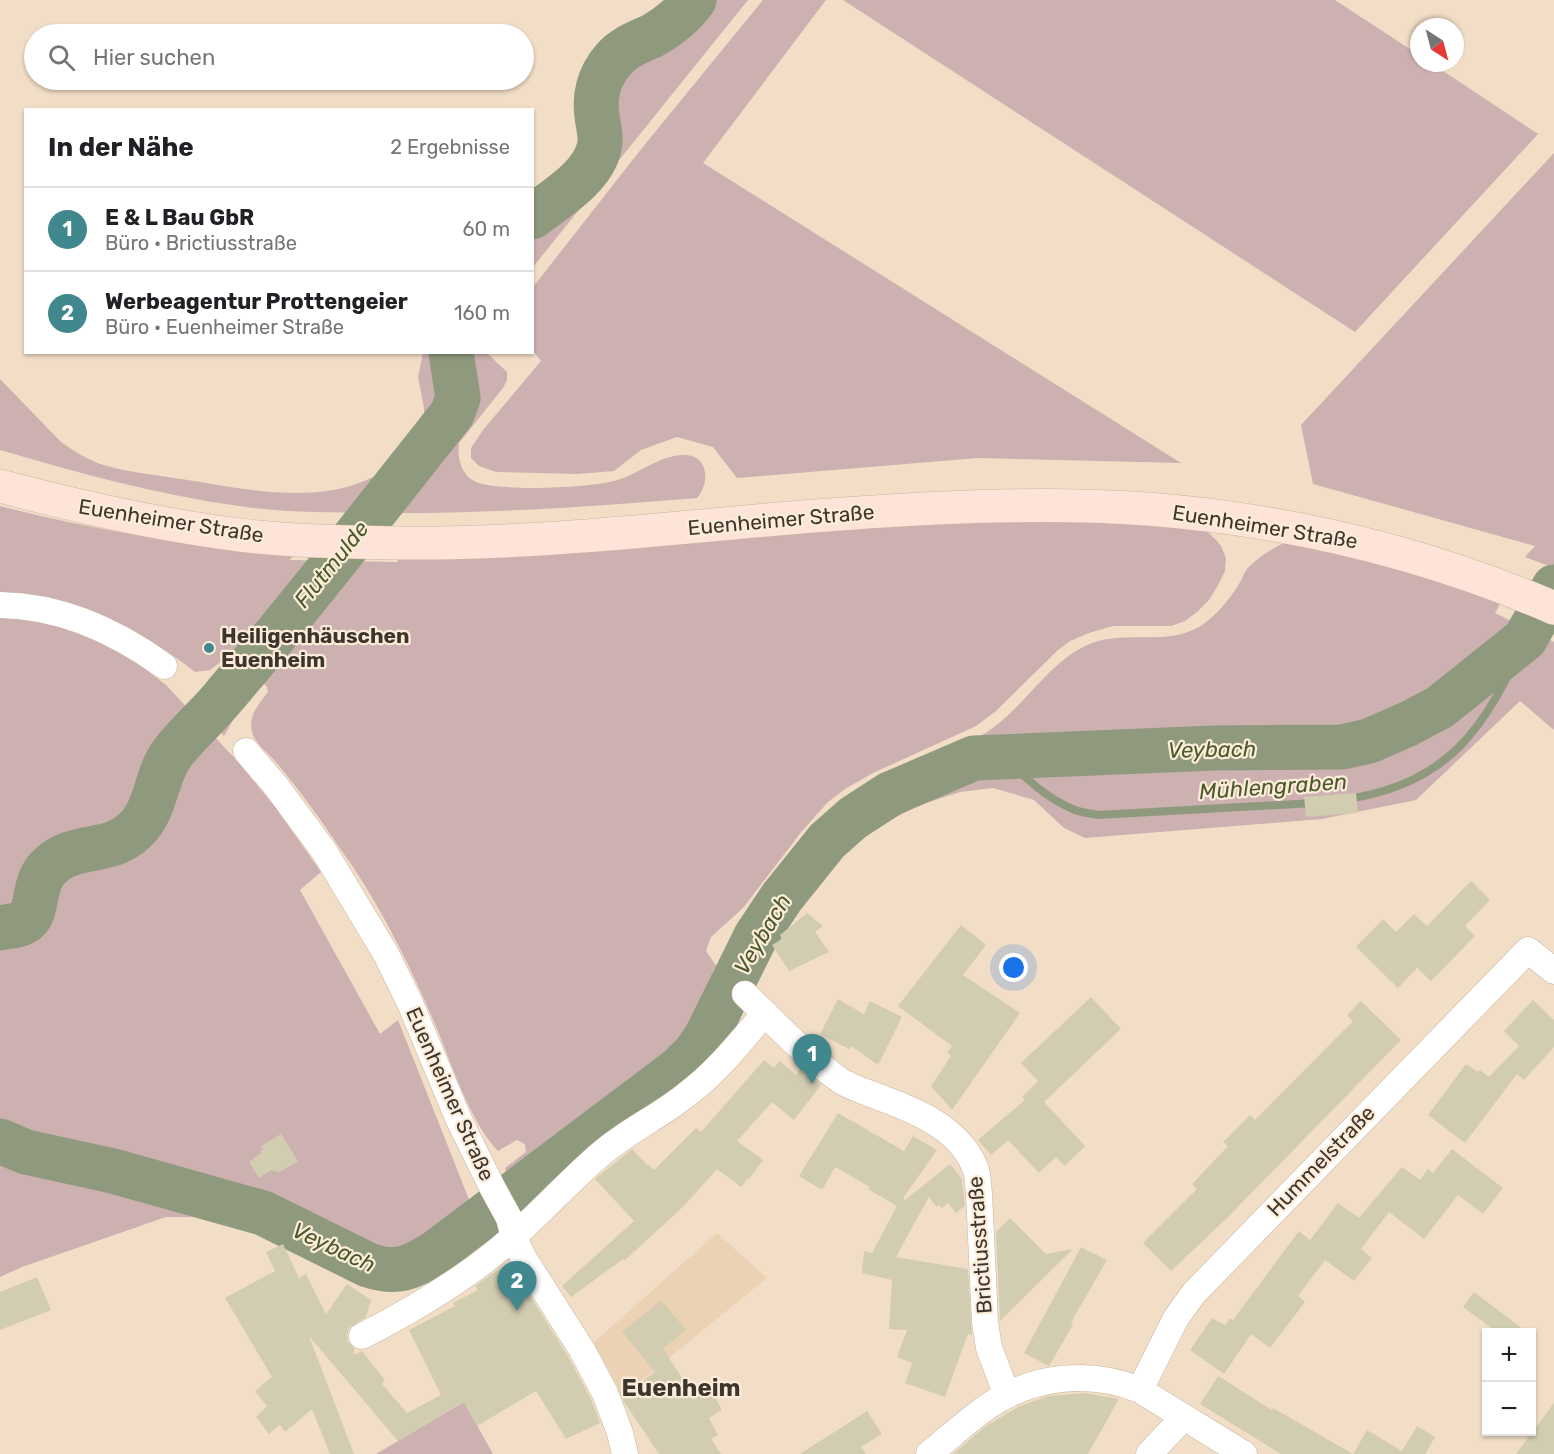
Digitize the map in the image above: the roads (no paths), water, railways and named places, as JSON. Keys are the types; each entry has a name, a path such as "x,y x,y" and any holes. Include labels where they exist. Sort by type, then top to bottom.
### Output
{"main road":[{"name":"Euenheimer Straße","path":"0,486 137,519 244,536 406,543 564,537 939,508 1098,507 1203,515 1304,530 1403,553 1452,567 1554,608"}],"street":[{"path":"0,605 32,608 72,617 128,642 164,666"},
{"name":"Euenheimer Straße","path":"246,751 276,786 324,851 386,954 410,1004 459,1120 511,1227 523,1257 582,1350 605,1393 625,1454"},
{"name":"Hummelstraße","path":"1140,1390 1176,1318 1194,1293 1528,950 1554,971"},
{"name":"Brictiusstraße","path":"745,994 843,1082 913,1109 933,1121 951,1134 971,1160 976,1172 979,1193 985,1322 989,1348 1007,1395"},
{"path":"362,1336 411,1311 496,1252 511,1227 602,1152 702,1083 723,1064 765,1013"},
{"path":"929,1454 989,1405 1032,1385 1058,1378 1104,1380 1122,1383 1140,1390 1244,1454"},
{"path":"1149,1454 1184,1417"}],"waterway":[{"path":"534,216 572,187 595,159 600,140 596,109 597,94 608,66 626,49 669,25 694,0"},
{"name":"Flutmulde","path":"0,928 21,924 30,917 43,874 58,860 69,854 113,844 124,839 142,823 148,813 163,771 174,751 284,625 452,414 458,398 451,354"},
{"name":"Veybach","path":"0,1141 26,1152 113,1171 263,1213 368,1265 395,1270 410,1266 435,1253 679,1069 695,1053 706,1037 756,936 782,897 827,841 853,818 890,794 974,758 1214,748 1342,747 1369,741 1440,707 1525,639 1554,587"},
{"name":"Mühlengraben","path":"1347,799 1382,791 1412,780 1438,765 1460,746 1495,699 1525,639"},
{"name":"Mühlengraben","path":"1004,756 1055,800 1078,811 1098,815 1314,803"}],"place":[{"name":"Heiligenhäuschen Euenheim","path":"209,648"},
{"name":"E & L Bau GbR","path":"812,1084"},
{"name":"Werbeagentur Prottengeier","path":"517,1311"}],"district":[{"name":"Euenheim","path":"681,1388"}]}
